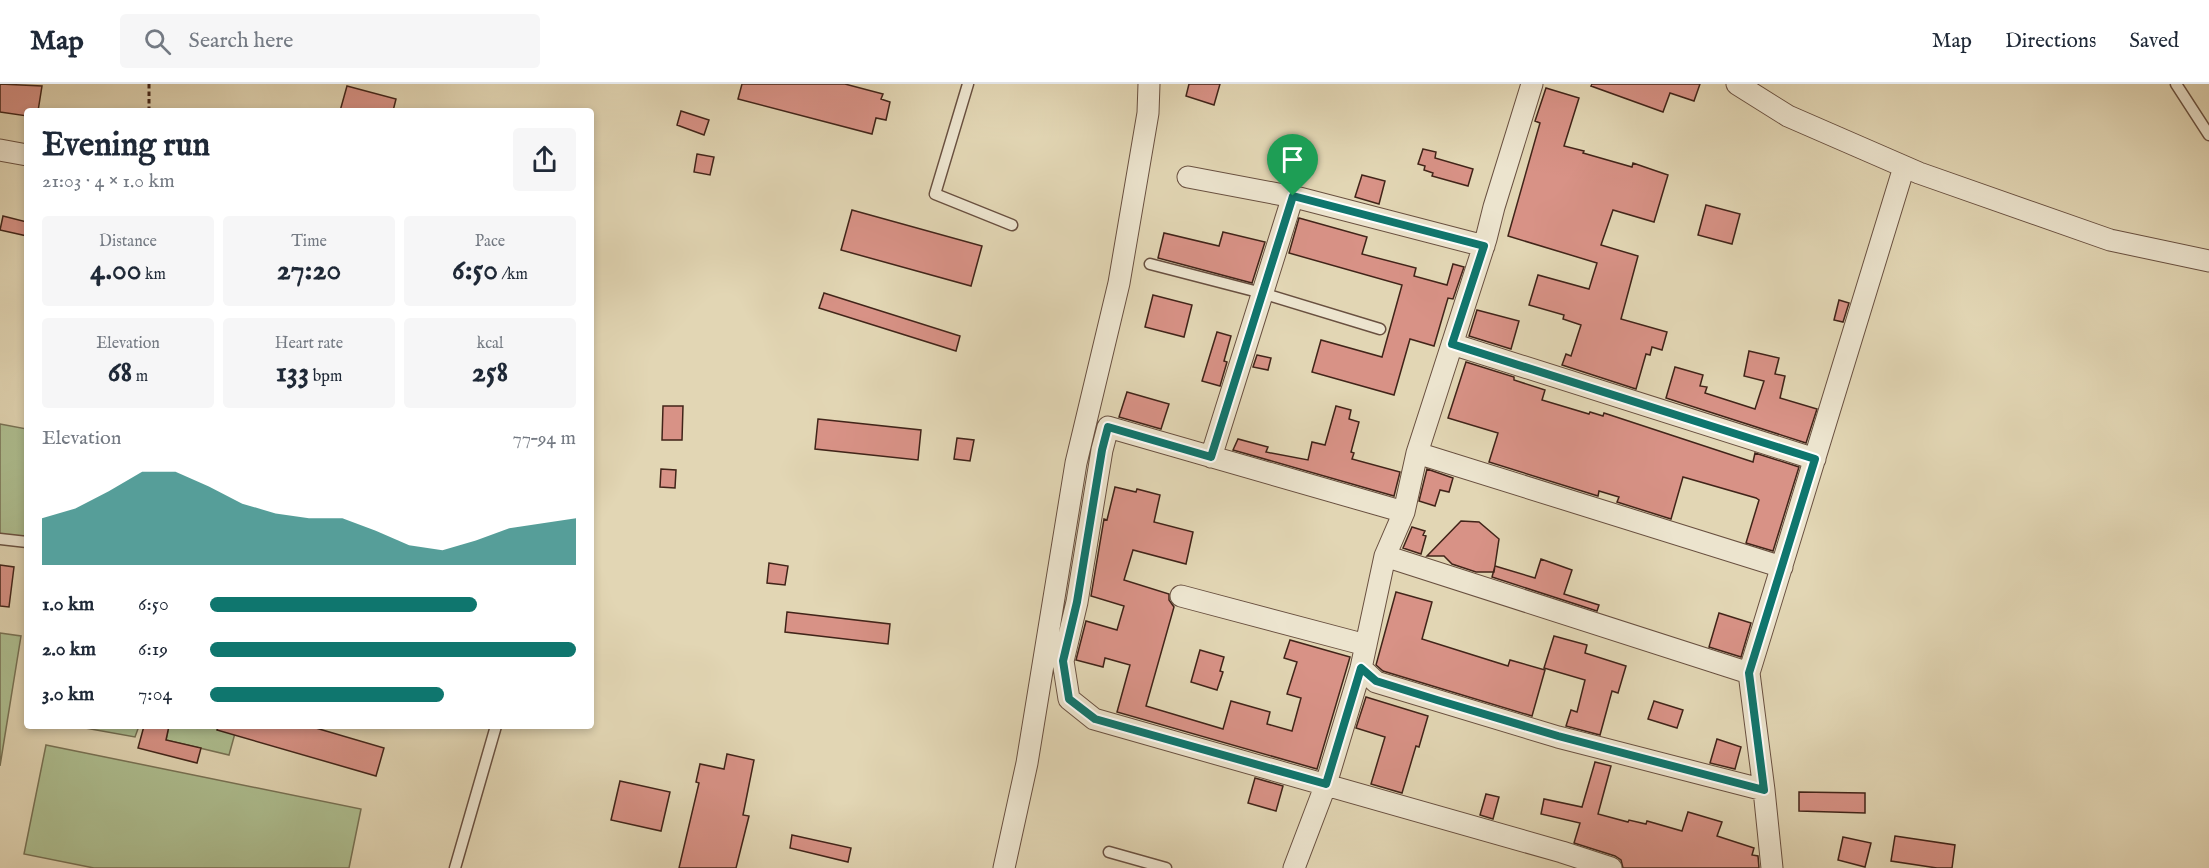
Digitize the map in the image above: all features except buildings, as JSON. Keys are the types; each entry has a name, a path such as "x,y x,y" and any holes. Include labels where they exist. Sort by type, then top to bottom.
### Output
{"street":[{"path":"1004,868 1027,763 1076,463 1119,283 1148,113 1149,84"},
{"path":"1294,868 1326,784 1361,668 1385,556 1404,512 1417,453 1484,246 1532,84"},
{"path":"1737,84 1788,117 1904,167 2110,240 2209,261"},
{"path":"0,150 24,154"},
{"path":"1772,868 1749,673 1904,167"},
{"path":"1188,177 1293,196 1484,246"},
{"path":"1211,457 1293,196"},
{"path":"1452,344 1815,459"},
{"path":"1404,512 1108,427 1102,450 1077,602 1063,661 1069,699 1095,719 1611,868"},
{"path":"1417,453 1782,567"},
{"path":"1385,556 1749,673"},
{"path":"1181,596 1366,645"},
{"path":"1361,668 1376,681 1501,719 1601,748 1764,790"}],"lane":[{"path":"968,84 935,194 1012,225"},
{"path":"2176,84 2209,135"},
{"path":"1150,264 1262,293 1380,328"},
{"path":"0,539 24,542"},
{"path":"455,868 495,729"},
{"path":"1109,852 1166,868"}],"path":[{"path":"149,84 149,108"}],"green space":[{"path":"0,424 24,428 24,542 0,539"},
{"path":"0,633 21,636 0,766"},
{"path":"91,729 138,729 135,737"},
{"path":"168,729 236,729 229,755 166,740"},
{"path":"46,745 361,809 349,868 94,868 24,854"}],"route":[{"path":"1293,196 1484,246 1452,344 1815,459 1749,673 1764,790 1558,736 1437,700 1376,681 1361,668 1326,784 1095,719 1069,699 1063,661 1077,602 1102,450 1108,427 1211,457 1293,196"}]}
